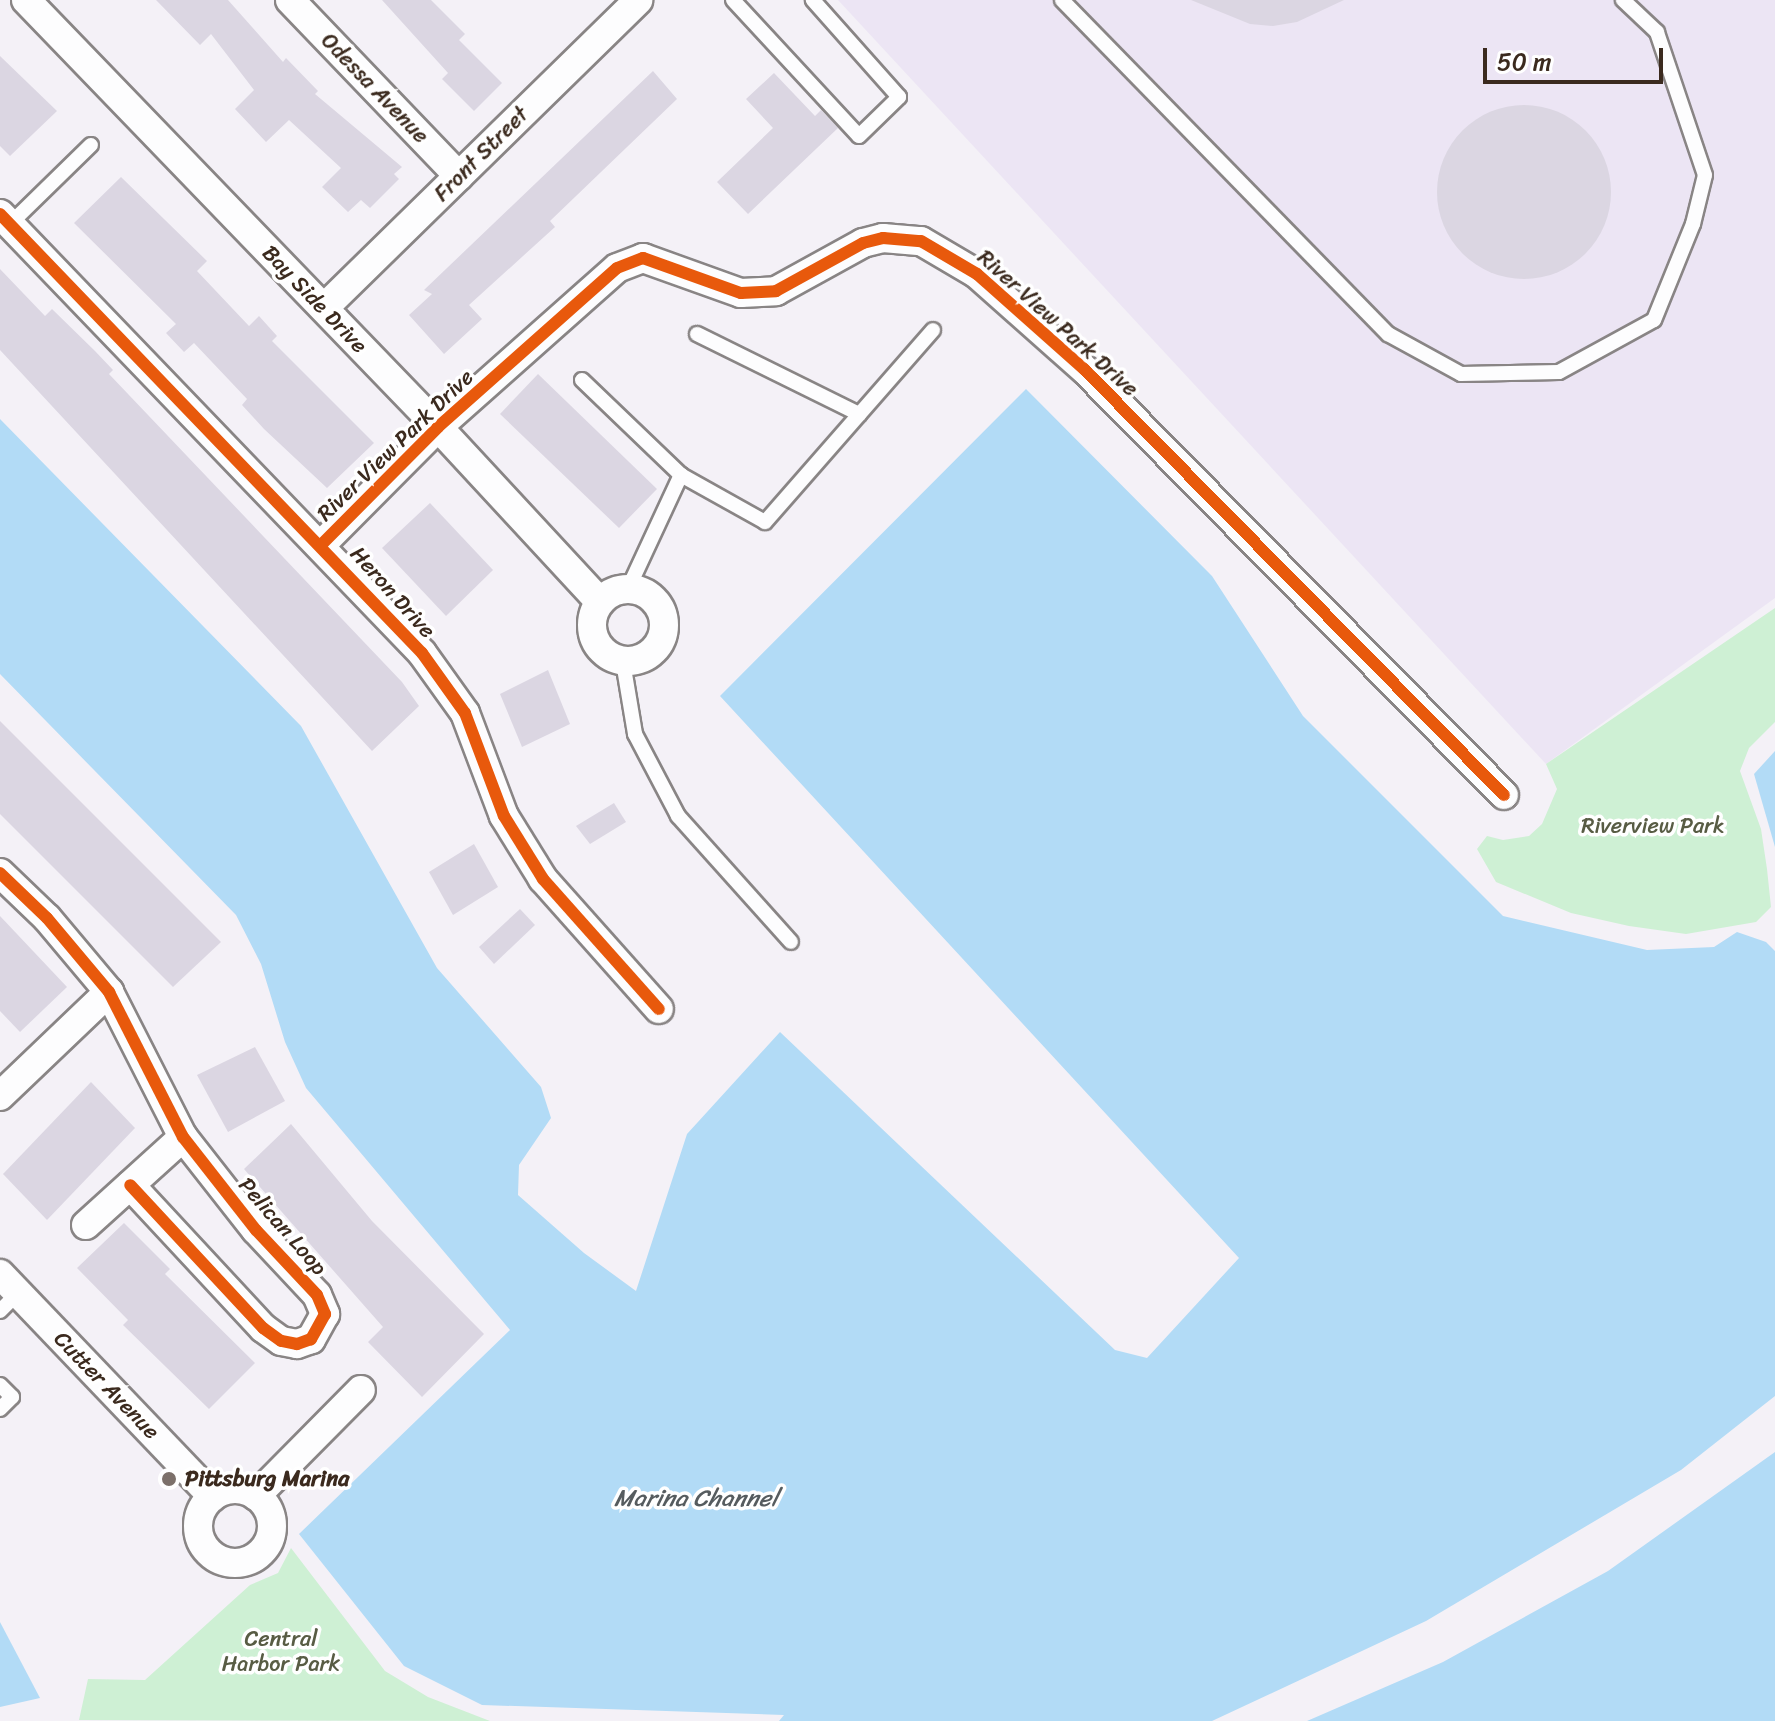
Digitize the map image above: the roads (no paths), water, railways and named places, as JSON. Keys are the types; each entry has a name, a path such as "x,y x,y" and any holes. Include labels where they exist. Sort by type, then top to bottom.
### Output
{"street":[{"name":"Bay Side Drive","path":"26,0 438,427 600,602"},
{"name":"Odessa Avenue","path":"290,0 459,176"},
{"name":"Front Street","path":"324,308 638,0"},
{"name":"Heron Drive","path":"5,219 322,544 422,653 465,713 504,816 543,879 659,1009"},
{"name":"River View Park Drive","path":"322,544 438,427 617,268 643,258 741,293 776,291 863,243 883,238 921,241 977,274 1084,369 1504,795"},
{"path":"628,589 657,604 663,634 648,656 623,662 603,652 594,639 592,623 600,602 628,589"},
{"name":"Pelican Loop","path":"0,873 47,918 109,992 183,1137 256,1230 317,1295 325,1314 311,1339 297,1344 281,1341 263,1328 130,1185"},
{"path":"0,1096 109,992"},
{"path":"86,1225 183,1137"},
{"name":"Cutter Avenue","path":"6,1293 213,1497"},
{"path":"256,1496 361,1390"},
{"path":"239,1490 256,1496 270,1514 270,1537 257,1555 237,1563 215,1558 199,1535 198,1521 213,1497 239,1490"}],"lane":[{"path":"733,0 859,136 899,97 813,0"},
{"path":"1062,0 1388,334 1461,374 1559,372 1654,320 1693,224 1705,175 1657,32 1623,0"},
{"path":"5,219 91,145"},
{"path":"582,380 681,475 765,522 933,330"},
{"path":"697,334 859,414"},
{"path":"628,589 681,475"},
{"path":"623,662 635,734 647,763 678,816 791,942"},
{"path":"0,1385 12,1397 0,1409"}],"water":[{"name":"Marina Channel","path":"1026,389 1212,576 1303,716 1503,916 1647,950 1714,947 1737,932 1766,942 1775,951 1775,1396 1681,1470 1426,1621 1212,1721 779,1721 784,1715 482,1705 404,1666 299,1534 510,1330 306,1088 285,1042 261,964 236,915 0,674 0,419 301,726 437,968 541,1087 551,1118 519,1165 518,1195 584,1253 636,1291 687,1134 780,1032 1115,1350 1147,1358 1239,1258 720,696"},
{"path":"1775,751 1775,847 1754,774"},
{"path":"1775,1452 1775,1721 1307,1721 1443,1662 1608,1571"},
{"path":"0,1622 40,1698 0,1707"}],"place":[{"name":"Pittsburg Marina","path":"169,1479"}],"park label":[{"name":"Riverview Park","path":"1653,826"},
{"name":"Central Harbor Park","path":"281,1650"}]}
